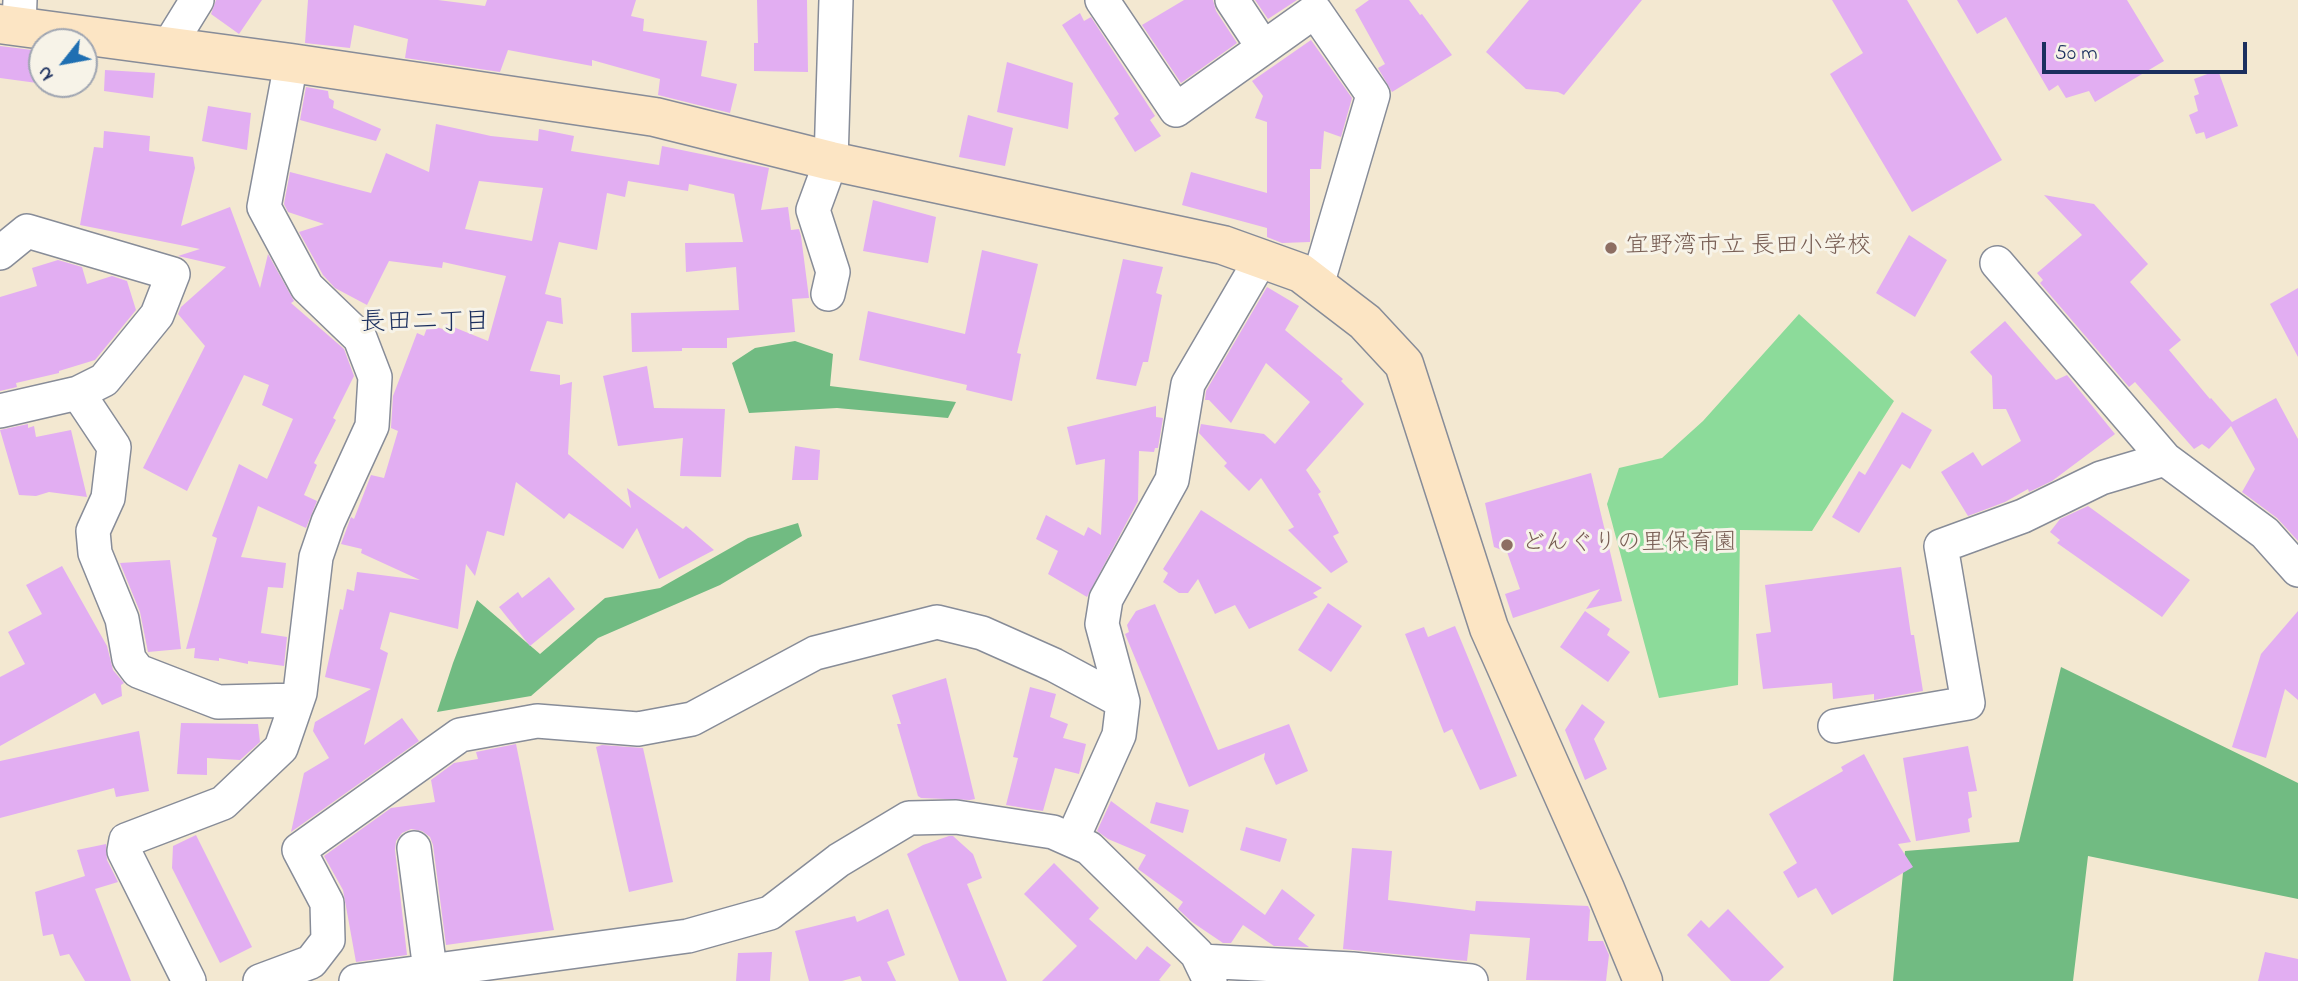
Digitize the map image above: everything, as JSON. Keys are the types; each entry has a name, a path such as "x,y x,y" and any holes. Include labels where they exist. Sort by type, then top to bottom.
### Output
{"street":[{"path":"168,47 197,0"},
{"path":"828,294 833,272 813,210 831,161 836,0"},
{"path":"1102,0 1176,110 1315,11 1373,95 1317,285"},
{"path":"1232,0 1263,47"},
{"path":"13,16 168,47 655,117 831,161 1223,245 1301,273 1365,322 1404,364 1489,628 1643,981"},
{"path":"190,981 124,850 126,840 223,803 281,748 300,693 317,557 328,522 372,426 375,377 360,338 307,287 264,207 291,63"},
{"path":"0,253 27,231 173,274 158,315 104,380 78,393 0,411"},
{"path":"1072,840 1119,734 1123,702 1102,624 1105,598 1172,480 1188,384 1261,259"},
{"path":"1997,263 2165,459 2265,533 2298,570"},
{"path":"78,393 114,447 108,498 93,531 95,553 121,619 129,659 138,671 218,702 297,700"},
{"path":"1835,726 1968,703 1941,546 2023,516 2101,478 2165,459"},
{"path":"260,981 311,962 328,940 327,903 299,850 460,735 537,721 638,729 692,719 815,653 937,622 982,633 1054,665 1123,702"},
{"path":"356,981 430,970 495,971 688,936 770,913 839,860 909,818 956,817 1054,832 1089,848 1197,954 1205,971 1352,969 1471,981"},
{"path":"414,848 430,970"}],"green space":[{"path":"1799,314 1894,401 1812,531 1740,530 1738,685 1659,698 1607,504 1619,468 1662,458 1703,421"},
{"path":"795,341 833,354 830,386 956,402 948,418 837,408 749,413 732,363 755,348"},
{"path":"798,523 802,536 720,585 598,638 531,696 437,712 477,600 540,654 605,598 660,588 748,538"},
{"path":"2061,667 2298,783 2298,899 2088,856 2073,981 1893,981 1905,851 2019,842"}],"building":[{"path":"216,0 262,0 239,34 211,14"},
{"path":"308,0 438,0 485,6 487,0 636,0 631,16 644,19 643,31 707,41 701,76 737,84 730,113 658,95 660,79 592,60 592,66 508,50 500,72 405,58 408,39 354,25 350,48 305,43"},
{"path":"757,0 807,0 808,72 754,71 754,43 758,43"},
{"path":"1184,0 1213,0 1216,11 1237,43 1181,83 1142,25"},
{"path":"1255,0 1297,0 1268,19"},
{"path":"1369,0 1409,0 1452,55 1392,92 1378,68 1385,64 1355,10"},
{"path":"1529,0 1642,0 1564,95 1526,89 1486,52"},
{"path":"1832,0 1907,0 2002,160 1912,212 1830,74 1863,53"},
{"path":"1957,0 2127,0 2164,61 2095,102 2089,91 2066,98 2058,85 2049,91 2006,17 1977,34"},
{"path":"1080,13 1084,21 1091,17 1155,116 1150,120 1161,136 1135,152 1114,118 1119,114 1062,25"},
{"path":"1311,40 1352,98 1341,137 1324,131 1321,169 1310,169 1310,242 1282,243 1267,237 1267,228 1182,205 1191,172 1267,193 1267,122 1255,118 1263,96 1252,81"},
{"path":"0,46 28,50 28,82 0,78"},
{"path":"1007,62 1073,83 1068,129 997,112"},
{"path":"105,70 155,73 153,98 104,91"},
{"path":"2218,70 2238,126 2206,139 2204,132 2196,134 2189,115 2198,111 2194,96 2199,94 2194,79"},
{"path":"306,87 328,91 329,98 334,101 333,108 381,129 376,141 300,120"},
{"path":"208,106 251,113 247,150 202,141"},
{"path":"968,115 1013,128 1005,166 959,157"},
{"path":"436,124 491,136 538,141 539,129 574,136 571,151 659,165 662,146 769,168 761,210 788,207 791,230 799,229 801,236 809,298 792,299 795,332 727,338 727,348 632,352 631,313 739,310 736,267 686,272 685,243 743,242 734,194 689,184 688,191 628,181 625,197 607,193 597,250 559,242 545,294 561,298 563,324 547,321 530,371 560,375 560,385 572,382 568,454 631,508 627,488 683,529 686,526 714,550 659,579 637,528 623,549 569,513 564,519 516,482 504,536 487,531 475,576 466,564 458,629 390,612 380,649 388,653 364,745 402,718 419,741 291,832 304,773 329,758 313,731 315,722 371,689 325,677 347,589 354,591 357,572 420,580 361,553 362,549 341,544 371,475 384,478 398,431 391,428 393,396 417,333 424,336 428,325 443,329 446,324 488,341 506,276 443,262 442,268 389,261 367,305 335,288 323,275 299,232 324,224 288,212 284,204 290,172 371,193 386,153 429,172","holes":["479,181 543,188 532,241 465,229"]},
{"path":"104,131 150,136 149,151 193,157 195,168 181,226 230,207 260,288 268,254 294,301 291,303 344,349 354,376 314,463 317,465 304,495 317,501 306,528 258,506 241,557 286,563 283,588 268,587 261,633 287,637 284,666 248,661 248,664 219,658 219,661 194,658 195,648 186,649 217,538 212,536 239,464 267,479 293,419 262,405 269,385 244,375 187,491 143,468 205,346 178,314 181,307 226,267 178,256 200,249 80,225 94,147 103,148"},
{"path":"2044,195 2094,204 2148,264 2130,282 2181,340 2169,350 2232,422 2276,398 2298,439 2298,541 2277,518 2242,492 2255,469 2231,426 2209,449 2202,444 2194,449 2135,382 2129,387 2040,283 2043,280 2037,273 2082,235"},
{"path":"873,200 936,217 928,263 863,251"},
{"path":"1909,235 1947,260 1915,317 1876,293"},
{"path":"982,250 1038,264 1017,353 1021,354 1012,401 966,390 967,385 859,360 868,311 965,334"},
{"path":"1123,259 1163,267 1156,293 1162,295 1148,362 1143,362 1136,386 1096,379"},
{"path":"58,260 82,267 87,284 112,276 127,281 136,310 95,360 59,373 16,383 17,387 0,391 0,297 37,286 32,268"},
{"path":"1267,287 1299,306 1285,330 1343,379 1341,381 1364,404 1306,470 1321,492 1318,494 1339,533 1333,536 1348,562 1331,573 1288,530 1294,527 1261,478 1249,491 1224,466 1227,463 1199,433 1201,424 1264,434 1275,444 1310,402 1266,363 1231,423 1209,400 1205,400 1206,391"},
{"path":"2298,288 2298,357 2270,304"},
{"path":"2005,321 2056,380 2067,375 2115,434 2052,481 1968,516 1941,472 1973,452 1982,466 2021,441 2006,409 1993,409 1992,376 1970,352"},
{"path":"647,366 654,408 725,409 721,477 680,476 683,438 618,446 603,376"},
{"path":"1156,406 1156,417 1163,418 1158,448 1155,448 1154,452 1139,451 1138,501 1087,597 1048,574 1058,551 1036,539 1046,515 1084,536 1088,527 1101,535 1105,459 1076,465 1067,427"},
{"path":"1902,412 1932,430 1910,469 1902,464 1859,533 1832,517 1859,471 1865,475"},
{"path":"28,424 28,428 34,426 36,437 71,430 87,497 49,492 36,496 19,495 0,430"},
{"path":"795,446 820,450 818,480 792,480"},
{"path":"1591,473 1622,601 1586,609 1600,589 1513,618 1505,594 1520,589 1507,552 1494,547 1485,503"},
{"path":"2088,506 2190,580 2162,617 2057,543 2060,540 2050,532 2060,519"},
{"path":"1201,510 1322,588 1313,593 1318,597 1249,629 1235,605 1215,614 1198,579 1188,593 1179,593 1163,582 1168,573 1163,569"},
{"path":"170,560 181,649 148,652 140,612 120,563"},
{"path":"62,566 107,646 113,670 124,683 121,685 122,696 102,705 95,693 0,746 0,677 25,664 8,632 42,614 26,585"},
{"path":"1901,567 1923,691 1874,700 1874,694 1833,699 1832,683 1763,689 1756,634 1771,632 1765,585"},
{"path":"549,577 575,609 530,646 499,607 518,592 522,598"},
{"path":"1328,603 1362,626 1331,672 1298,650"},
{"path":"1155,604 1218,750 1289,724 1308,771 1276,785 1264,759 1265,753 1189,787 1125,634 1129,632 1127,625 1136,611"},
{"path":"1585,611 1610,629 1607,635 1630,652 1608,682 1560,647"},
{"path":"2298,611 2298,700 2285,689 2266,758 2232,747 2261,654"},
{"path":"1455,626 1517,776 1480,790 1452,729 1444,733 1405,634 1424,627 1428,637"},
{"path":"946,678 975,799 918,796 897,724 901,724 892,695"},
{"path":"1030,687 1056,694 1050,717 1068,724 1063,738 1086,744 1079,774 1055,768 1043,811 1006,805 1018,758 1013,757"},
{"path":"1582,704 1605,722 1594,739 1607,769 1585,780 1565,730"},
{"path":"181,723 258,724 260,742 240,760 207,758 207,775 177,774"},
{"path":"139,731 149,791 116,797 114,788 0,818 0,761"},
{"path":"516,744 554,930 446,945 433,845 430,837 422,831 411,829 402,833 396,841 395,850 407,955 356,962 343,890 324,856 391,808 435,802 431,780 454,763 478,759 476,752"},
{"path":"602,745 643,748 673,882 629,892 596,747"},
{"path":"1968,746 1977,791 1968,792 1972,817 1968,819 1970,832 1916,841 1903,758"},
{"path":"1864,754 1911,842 1898,844 1913,867 1832,915 1816,888 1798,898 1783,872 1797,863 1769,814 1843,771 1841,767"},
{"path":"1111,801 1265,915 1282,889 1315,915 1298,939 1309,947 1274,946 1243,925 1231,943 1223,943 1192,922 1178,909 1183,902 1138,869 1146,855 1108,839 1097,831"},
{"path":"1156,802 1189,810 1183,833 1150,823"},
{"path":"1246,827 1287,839 1280,862 1240,850"},
{"path":"196,835 252,947 220,963 172,868 173,846"},
{"path":"953,836 973,854 982,878 967,884 1007,981 959,981 907,854"},
{"path":"106,844 107,860 118,882 95,889 131,981 85,981 69,954 60,956 53,934 43,936 35,892 85,876 77,850"},
{"path":"1352,848 1392,851 1388,900 1475,911 1476,901 1588,906 1588,941 1603,941 1609,955 1606,981 1526,980 1530,938 1470,934 1467,961 1343,949"},
{"path":"1054,863 1099,908 1089,919 1136,960 1147,946 1171,965 1159,980 1161,981 1042,981 1077,946 1024,894"},
{"path":"888,909 905,955 887,962 896,981 862,981 860,976 842,981 809,981 795,931 855,916 857,922"},
{"path":"1728,909 1784,967 1769,981 1731,981 1687,935 1701,920 1709,928"},
{"path":"772,952 770,981 736,981 738,953"},
{"path":"2265,952 2298,959 2298,981 2258,981"}],"place":[{"name":"宜野湾市立 長田小学校","path":"1611,248"},
{"name":"どんぐりの里保育園","path":"1507,545"}],"district":[{"name":"長田二丁目","path":"425,325"}]}
